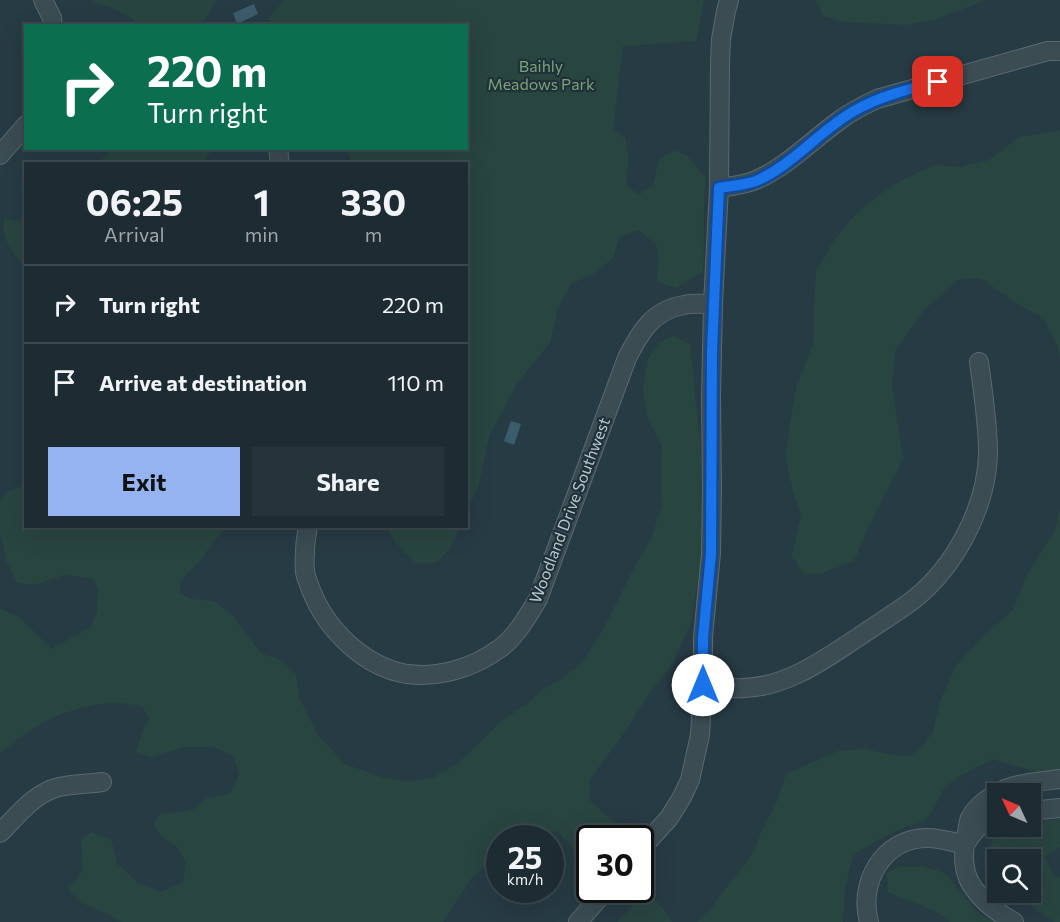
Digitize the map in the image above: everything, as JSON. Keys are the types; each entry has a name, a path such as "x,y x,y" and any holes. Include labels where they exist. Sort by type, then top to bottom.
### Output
{"street":[{"path":"43,0 52,24"},
{"path":"654,835 669,818 690,780 700,735 703,638 711,554 711,398 719,188 720,63 729,0"},
{"path":"719,188 756,181 776,170 840,120 877,99 1048,51 1060,51"},
{"path":"0,155 24,127"},
{"name":"Woodland Drive Southwest","path":"308,528 306,574 315,600 326,620 346,642 386,668 407,674 430,675 478,662 500,648 518,631 538,599 636,339 644,327 670,309 685,305 713,304"},
{"path":"703,685 745,688 772,684 799,673 913,600 936,580 954,556 968,531 986,474 987,435 979,362"},
{"path":"1014,922 989,904 970,883 964,862 964,845 969,819 979,806 994,794 1035,782 1060,779"},
{"path":"0,833 27,805 42,794 58,788 102,782"},
{"path":"1041,810 1060,807"},
{"path":"964,845 977,827 987,821"},
{"path":"869,922 866,895 869,883 873,872 887,854 905,843 926,838 964,845"},
{"path":"578,922 595,903"}],"green space":[{"path":"92,0 215,0 202,24 134,24 134,20 113,8"},
{"name":"Baihly Meadows Park","path":"284,0 704,0 696,41 623,46 613,129 625,138 629,158 626,184 638,195 653,185 659,159 675,150 688,157 706,178 703,271 676,288 657,281 659,258 656,244 638,230 619,237 613,258 595,273 571,284 558,308 550,343 518,382 489,436 479,484 468,509 468,162 350,162 350,156 343,150 468,150 468,24 271,24 269,18"},
{"path":"816,0 986,0 936,19 907,25 845,22 823,16"},
{"path":"1060,131 1060,360 1057,345 1043,318 980,278 958,280 925,309 895,351 892,385 903,459 854,561 822,573 804,574 792,556 801,515 792,488 786,456 797,385 814,341 816,271 835,239 855,215 900,181 935,165 961,167 989,160 1019,137"},
{"path":"111,150 212,150 203,162 99,162"},
{"path":"24,217 24,265 8,245 3,225 4,218 18,221"},
{"path":"674,335 690,345 704,505 702,555 691,624 672,664 590,779 589,800 615,825 576,825 576,855 564,838 564,825 486,825 486,865 469,881 443,922 121,922 82,903 68,890 83,870 81,839 92,832 112,841 117,864 140,884 162,892 183,882 186,862 176,846 162,837 153,824 161,814 195,809 205,799 226,795 233,789 239,775 233,755 213,747 184,747 151,757 136,752 149,719 142,706 121,703 82,708 52,718 12,743 0,754 0,609 19,617 52,649 90,628 97,612 98,588 92,578 65,575 34,585 17,583 6,560 0,531 0,501 9,491 24,485 24,528 224,528 198,563 182,579 179,593 192,599 214,601 232,615 262,654 276,658 296,674 299,697 318,735 345,764 381,777 408,782 433,778 458,763 500,722 583,662 604,628 651,539 661,507 662,446 647,417 643,389 648,358 661,342"},
{"path":"1060,507 1060,784 1036,772 992,759 963,774 945,787 925,821 902,828 853,855 845,889 843,922 697,922 708,913 752,855 777,801 786,774 838,751 865,749 896,756 914,755 933,732 940,701 955,667 978,641 1013,610 1028,573 1055,530"},
{"path":"387,528 460,528 451,548 437,562 416,563 397,544"},
{"path":"1060,819 1060,846 1045,857 1055,876 1060,877 1060,922 1054,922 1027,903 1041,903 1041,849 989,849 995,837 1041,837 1041,822"},
{"path":"899,867 925,867 945,873 978,913 994,922 950,922 928,908 888,892 886,873"},
{"path":"654,899 672,922 618,922 636,903 654,903"}],"water":[{"path":"254,4 258,14 237,24 233,13"},
{"path":"511,421 521,424 514,445 504,441"}],"route":[{"path":"703,685 704,619 711,554 713,304 719,188 756,181 776,170 840,120 877,99 938,82"}]}
